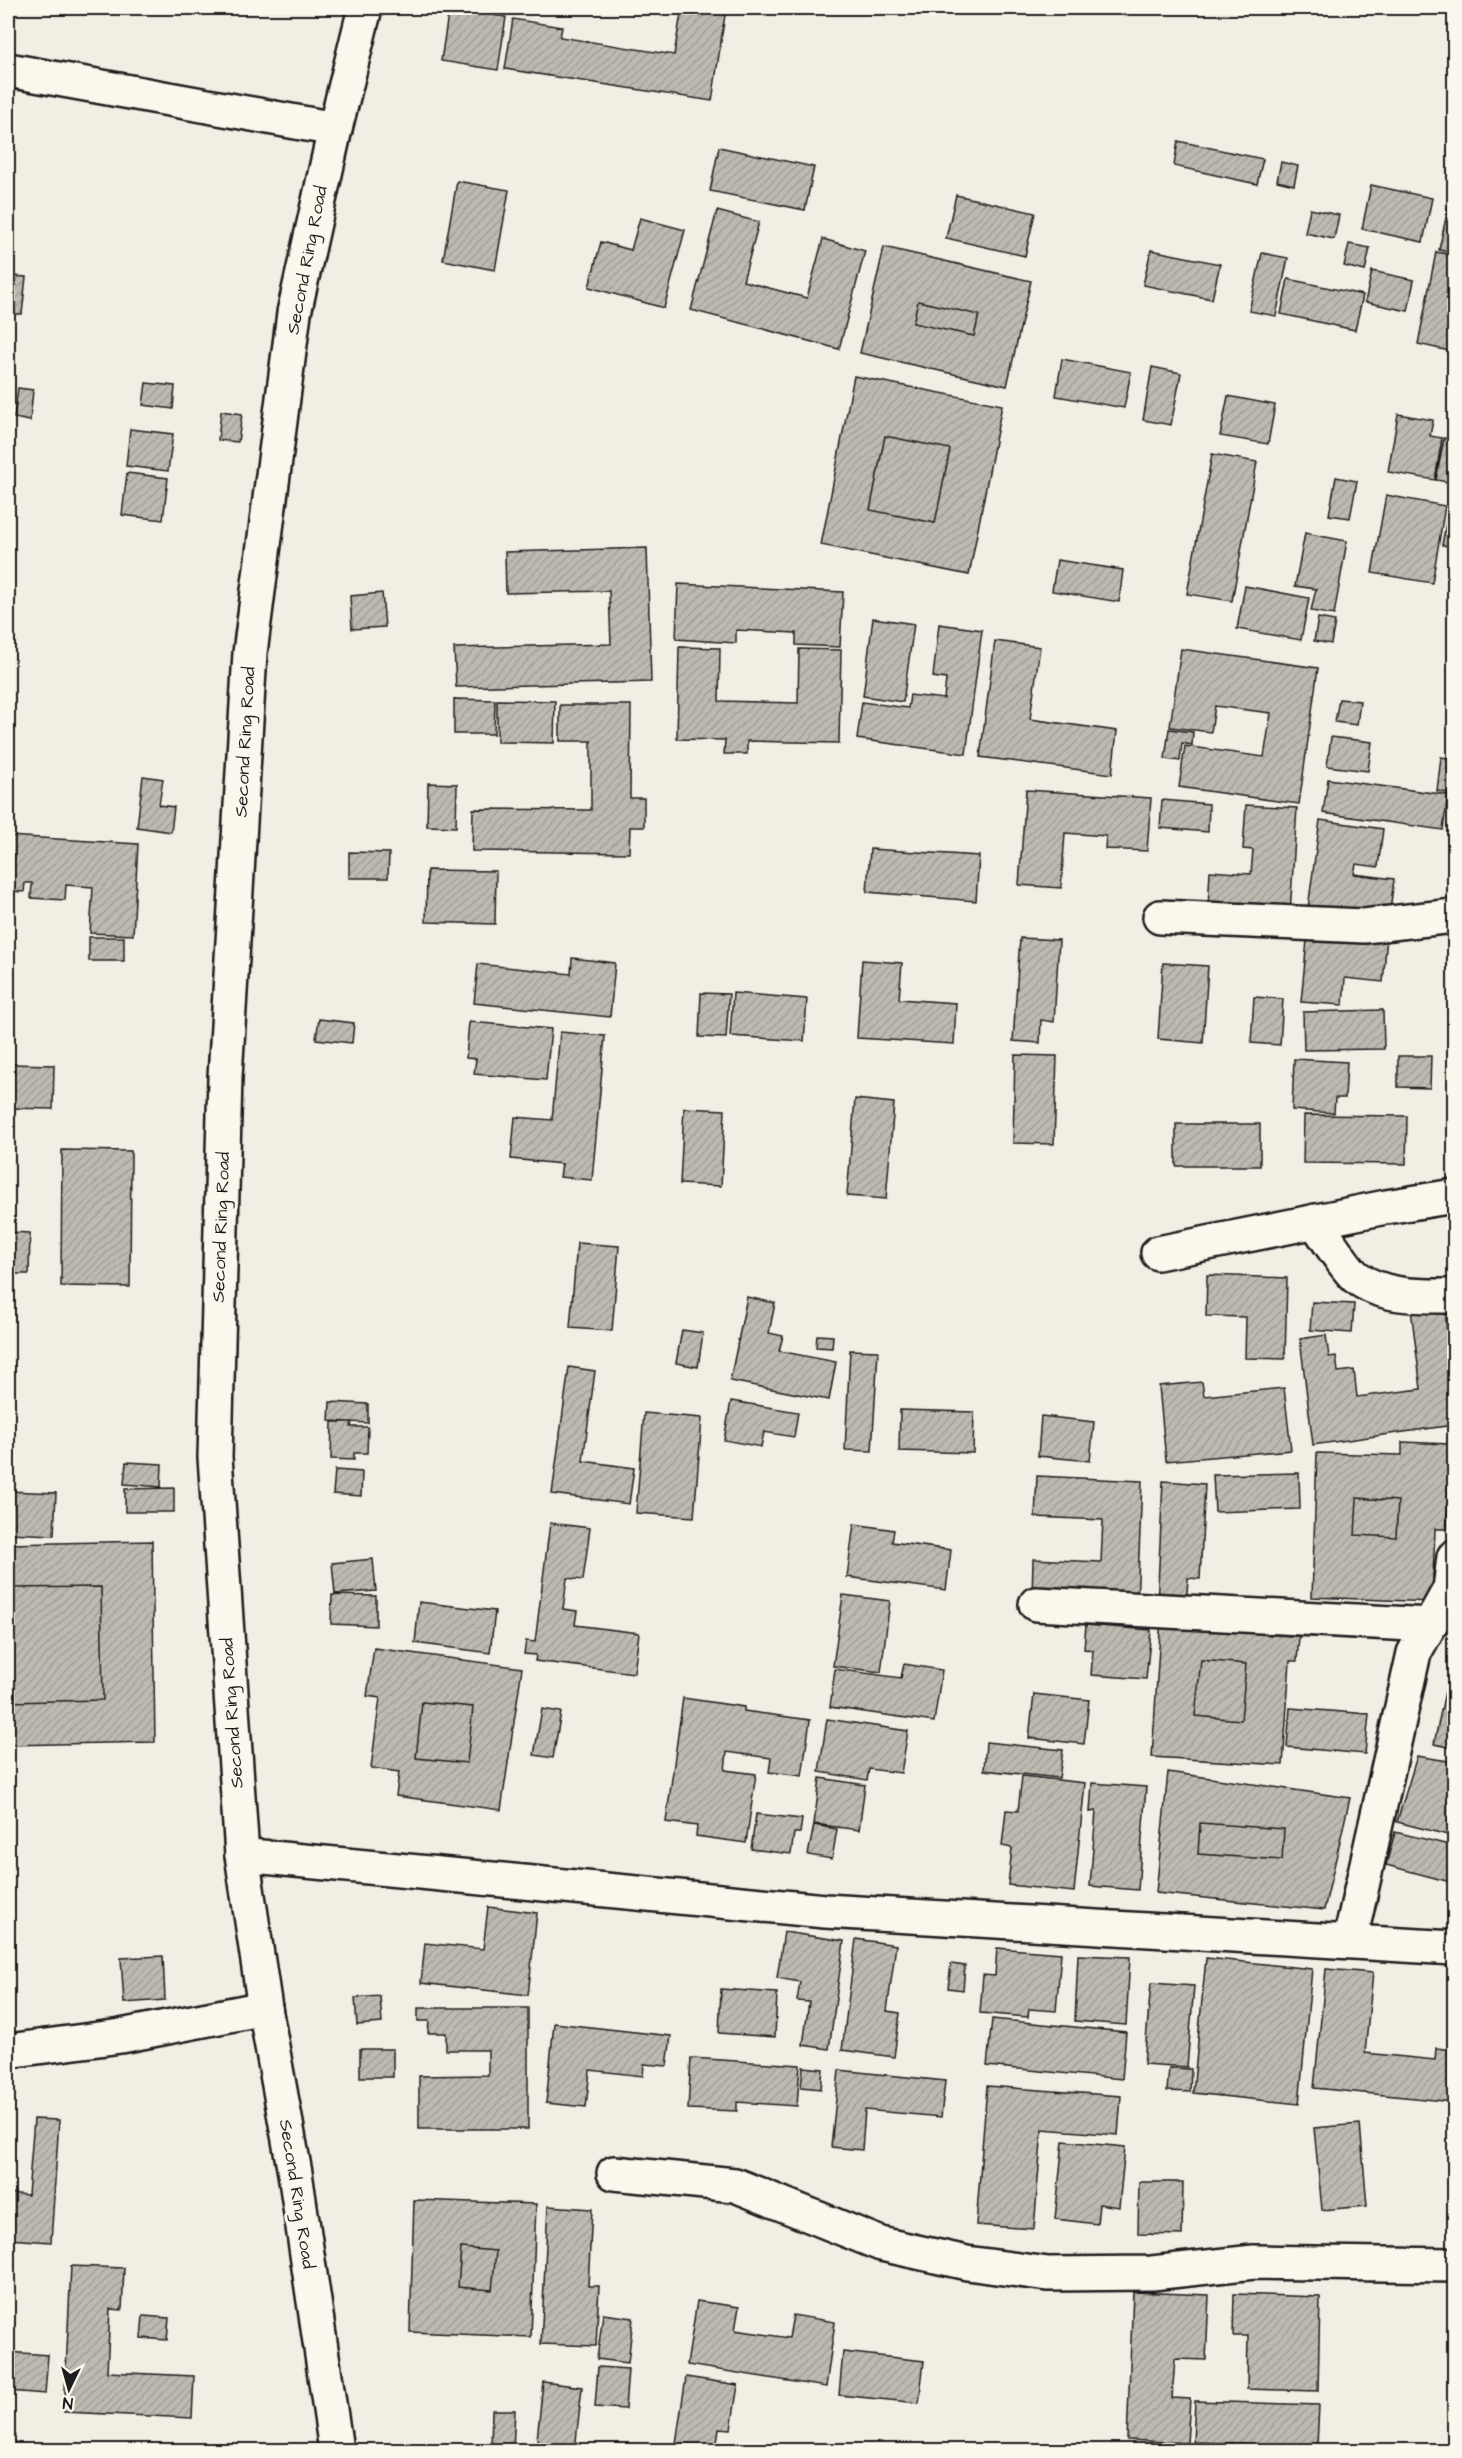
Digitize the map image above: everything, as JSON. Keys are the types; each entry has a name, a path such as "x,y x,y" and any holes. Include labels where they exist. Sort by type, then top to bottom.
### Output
{"street":[{"name":"Second Ring Road","path":"336,2451 295,2173 265,2008 242,1855 215,1457 225,1077 250,653 294,313 365,8"},
{"path":"8,70 335,129"},
{"path":"1161,917 1364,926 1455,916"},
{"path":"1158,1253 1315,1221 1455,1196"},
{"path":"1315,1221 1356,1277 1387,1292 1433,1297 1455,1296"},
{"path":"1350,1940 1414,1653 1450,1589 1455,1557"},
{"path":"1036,1604 1430,1625"},
{"path":"242,1855 825,1911 1350,1940 1455,1948"},
{"path":"8,2051 121,2036 265,2008"},
{"path":"614,2173 735,2185 881,2244 967,2263 1048,2274 1152,2273 1254,2262 1455,2265"}],"building":[{"path":"449,8 506,17 498,70 441,61"},
{"path":"682,8 726,8 712,101 505,69 513,19 562,27 560,37 674,55"},
{"path":"1178,141 1263,159 1257,184 1174,166"},
{"path":"719,147 814,167 805,210 710,191"},
{"path":"1281,162 1298,166 1294,185 1277,181"},
{"path":"457,181 509,190 495,270 443,260"},
{"path":"1371,185 1432,198 1423,242 1362,229"},
{"path":"1452,190 1454,190 1454,253 1439,250"},
{"path":"956,195 1035,213 1025,256 946,238"},
{"path":"1310,209 1339,215 1334,239 1305,233"},
{"path":"717,211 759,222 743,281 807,298 823,239 865,251 839,349 691,310"},
{"path":"640,218 685,230 664,308 589,287 601,242 631,250"},
{"path":"1349,244 1370,248 1365,271 1344,266"},
{"path":"8,247 15,248 12,276 26,277 22,314 8,314"},
{"path":"884,247 1031,281 1007,386 860,353","holes":["918,301 979,315 974,336 913,323"]},
{"path":"1151,250 1220,264 1212,299 1143,285"},
{"path":"1436,252 1454,255 1454,352 1418,344"},
{"path":"1262,253 1288,258 1276,316 1249,311"},
{"path":"1372,271 1414,280 1408,311 1365,302"},
{"path":"1288,279 1363,295 1355,330 1281,314"},
{"path":"918,301 979,315 974,336 913,323"},
{"path":"1062,359 1131,372 1124,408 1056,396"},
{"path":"1152,367 1181,373 1171,425 1143,420"},
{"path":"854,376 1002,405 969,575 821,545","holes":["885,436 950,449 935,523 870,510"]},
{"path":"146,383 175,386 173,409 143,405"},
{"path":"18,388 33,390 30,421 14,418"},
{"path":"1228,396 1275,405 1268,444 1220,436"},
{"path":"221,411 242,414 238,442 218,440"},
{"path":"1398,414 1433,420 1430,436 1442,438 1435,480 1388,472"},
{"path":"130,429 173,434 168,471 126,466"},
{"path":"885,436 950,449 935,523 870,510"},
{"path":"1444,438 1454,440 1454,483 1436,480"},
{"path":"1212,454 1257,462 1232,601 1187,594"},
{"path":"127,473 168,478 163,520 122,515"},
{"path":"1336,477 1357,481 1350,518 1329,515"},
{"path":"1386,495 1445,506 1432,583 1372,573"},
{"path":"1447,518 1454,519 1454,547 1442,545"},
{"path":"1305,533 1347,541 1334,615 1311,611 1316,589 1295,586"},
{"path":"647,548 651,682 456,687 454,648 611,644 609,591 506,593 505,552"},
{"path":"1057,560 1123,570 1119,602 1052,591"},
{"path":"678,584 843,592 840,647 796,645 796,633 736,630 736,643 676,639"},
{"path":"1245,586 1309,598 1301,640 1237,629"},
{"path":"382,593 385,627 352,629 350,596"},
{"path":"873,618 914,624 903,702 863,696"},
{"path":"1318,618 1335,621 1331,644 1314,641"},
{"path":"939,624 982,630 966,754 857,739 862,702 908,708 910,695 944,699 946,679 933,677"},
{"path":"995,641 1040,647 1030,719 1117,731 1112,774 980,757"},
{"path":"679,647 720,648 719,701 798,703 799,649 841,650 839,743 747,741 747,754 724,754 725,740 677,739"},
{"path":"1181,649 1318,668 1299,804 1179,787 1185,746 1264,757 1271,713 1215,706 1211,732 1170,727"},
{"path":"454,699 495,700 494,734 454,734"},
{"path":"1339,699 1360,701 1357,725 1335,722"},
{"path":"497,700 555,701 554,743 497,742"},
{"path":"560,705 631,705 630,798 644,798 644,827 630,827 629,853 472,851 473,809 591,810 591,741 560,741"},
{"path":"1169,729 1193,732 1192,745 1182,743 1180,761 1165,759"},
{"path":"1331,737 1372,742 1368,771 1327,766"},
{"path":"1441,757 1454,759 1454,805 1447,804 1449,793 1437,791"},
{"path":"143,776 163,779 159,805 174,807 171,832 137,827"},
{"path":"1328,779 1448,795 1443,830 1323,813"},
{"path":"428,783 457,784 456,827 427,826"},
{"path":"1026,790 1151,798 1147,851 1105,849 1106,836 1065,833 1061,888 1019,885"},
{"path":"1162,800 1209,804 1208,832 1160,828"},
{"path":"1246,805 1297,808 1290,913 1208,907 1210,871 1251,874 1253,850 1243,849"},
{"path":"1320,820 1383,829 1378,867 1356,864 1354,874 1394,879 1389,919 1308,908"},
{"path":"8,836 138,844 133,935 90,933 93,887 66,885 65,900 31,898 32,883 25,883 24,892 8,891"},
{"path":"870,849 979,856 976,901 867,892"},
{"path":"349,852 389,853 388,878 349,878"},
{"path":"427,870 496,871 495,924 426,922"},
{"path":"1308,930 1387,937 1383,982 1345,978 1343,1005 1301,1002"},
{"path":"89,937 124,937 124,961 89,961"},
{"path":"1020,938 1059,940 1054,1022 1041,1020 1040,1043 1013,1041"},
{"path":"572,958 615,963 610,1017 474,1003 478,964 571,974"},
{"path":"862,960 902,963 899,999 956,1003 954,1044 857,1038"},
{"path":"1163,963 1208,966 1203,1043 1158,1039"},
{"path":"701,993 729,994 726,1038 699,1037"},
{"path":"733,993 807,999 804,1041 730,1036"},
{"path":"1254,997 1283,999 1280,1045 1251,1043"},
{"path":"1383,1010 1384,1049 1304,1050 1303,1012"},
{"path":"319,1019 354,1023 352,1043 316,1039"},
{"path":"469,1022 551,1029 546,1080 474,1074 476,1059 466,1058"},
{"path":"560,1032 605,1036 592,1180 560,1177 562,1164 511,1159 515,1117 552,1120"},
{"path":"1015,1055 1057,1056 1054,1144 1013,1143"},
{"path":"1398,1056 1431,1056 1430,1088 1398,1087"},
{"path":"1294,1059 1347,1062 1345,1098 1335,1098 1334,1113 1292,1110"},
{"path":"8,1064 54,1065 53,1109 8,1108"},
{"path":"855,1099 894,1103 886,1199 847,1196"},
{"path":"1452,1103 1454,1103 1454,1157 1452,1158"},
{"path":"684,1108 725,1110 721,1186 680,1184"},
{"path":"1304,1115 1407,1116 1406,1164 1303,1163"},
{"path":"1176,1124 1260,1124 1260,1166 1176,1166"},
{"path":"62,1150 131,1151 130,1287 61,1286"},
{"path":"8,1232 30,1233 29,1274 8,1274"},
{"path":"577,1243 619,1246 612,1331 570,1328"},
{"path":"1207,1275 1287,1278 1285,1359 1245,1358 1246,1317 1206,1316"},
{"path":"747,1297 775,1303 769,1333 783,1336 779,1351 836,1362 829,1400 730,1381"},
{"path":"1312,1302 1354,1304 1352,1333 1310,1330"},
{"path":"1445,1304 1453,1425 1313,1445 1300,1339 1326,1335 1329,1357 1336,1356 1338,1372 1354,1370 1357,1397 1421,1389 1411,1309"},
{"path":"682,1330 703,1333 698,1367 676,1363"},
{"path":"817,1335 833,1336 832,1348 816,1347"},
{"path":"850,1350 878,1351 872,1451 845,1450"},
{"path":"569,1367 595,1371 583,1461 634,1468 629,1504 552,1494"},
{"path":"1202,1382 1204,1396 1284,1388 1291,1450 1166,1461 1159,1386"},
{"path":"731,1401 798,1412 794,1437 764,1432 761,1447 724,1440"},
{"path":"330,1402 368,1404 368,1423 329,1421"},
{"path":"900,1410 974,1412 973,1453 899,1451"},
{"path":"644,1413 702,1418 694,1517 636,1513"},
{"path":"1041,1416 1094,1422 1090,1461 1038,1456"},
{"path":"332,1422 352,1422 351,1427 368,1427 367,1453 354,1453 354,1460 331,1459"},
{"path":"1402,1442 1450,1444 1447,1529 1435,1529 1432,1602 1312,1597 1317,1453 1402,1455","holes":["1357,1498 1398,1501 1396,1537 1355,1535"]},
{"path":"126,1462 162,1464 161,1487 124,1484"},
{"path":"335,1470 362,1472 361,1496 333,1494"},
{"path":"1299,1473 1300,1509 1215,1512 1213,1475"},
{"path":"1037,1476 1142,1481 1137,1604 1032,1599 1033,1559 1101,1562 1103,1520 1035,1517"},
{"path":"1163,1481 1205,1484 1200,1579 1188,1578 1186,1608 1157,1606"},
{"path":"174,1488 174,1512 125,1512 125,1489"},
{"path":"8,1491 56,1493 54,1535 8,1533"},
{"path":"1357,1498 1398,1501 1396,1537 1355,1535"},
{"path":"550,1523 590,1528 583,1580 567,1578 563,1609 577,1611 575,1625 639,1633 634,1673 535,1661 536,1655 524,1654 526,1641 535,1642"},
{"path":"854,1524 894,1530 892,1542 951,1550 946,1590 847,1577"},
{"path":"152,1541 155,1742 8,1745 8,1702 103,1700 101,1587 8,1588 8,1544"},
{"path":"373,1559 376,1591 335,1594 332,1563"},
{"path":"101,1587 103,1700 8,1702 8,1588"},
{"path":"332,1595 376,1596 376,1626 331,1624"},
{"path":"843,1595 890,1601 881,1672 833,1666"},
{"path":"419,1602 495,1611 490,1653 415,1643"},
{"path":"1161,1616 1300,1624 1297,1661 1290,1661 1283,1765 1152,1757","holes":["1201,1660 1246,1664 1241,1720 1195,1716"]},
{"path":"1086,1625 1151,1630 1146,1679 1091,1675 1093,1650 1084,1649"},
{"path":"374,1648 522,1668 501,1810 396,1796 399,1772 371,1768 380,1698 367,1696","holes":["422,1702 473,1707 467,1763 416,1758"]},
{"path":"1454,1649 1454,1748 1434,1744"},
{"path":"1201,1660 1246,1664 1241,1720 1195,1716"},
{"path":"904,1664 942,1670 934,1722 830,1707 835,1669 901,1678"},
{"path":"1034,1694 1089,1700 1084,1744 1029,1738"},
{"path":"683,1698 744,1707 744,1711 810,1720 802,1776 769,1772 771,1758 727,1752 725,1770 756,1774 746,1843 696,1836 697,1826 666,1822"},
{"path":"422,1702 473,1707 467,1763 416,1758"},
{"path":"1290,1708 1369,1714 1365,1754 1287,1747"},
{"path":"542,1709 561,1712 553,1758 534,1755"},
{"path":"827,1719 908,1731 901,1773 869,1769 867,1780 819,1772"},
{"path":"986,1742 1063,1750 1059,1778 984,1770"},
{"path":"1417,1756 1454,1762 1454,1809 1448,1835 1397,1822"},
{"path":"1168,1772 1350,1798 1324,1910 1156,1893","holes":["1200,1823 1284,1829 1282,1860 1198,1854"]},
{"path":"1022,1776 1085,1783 1074,1892 1008,1885 1012,1848 1002,1846 1006,1810 1018,1811"},
{"path":"820,1778 865,1785 859,1830 814,1824"},
{"path":"1092,1783 1146,1787 1138,1890 1090,1886 1096,1811 1090,1812"},
{"path":"756,1814 802,1819 800,1833 794,1833 791,1854 751,1849"},
{"path":"1200,1823 1284,1829 1282,1860 1198,1854"},
{"path":"814,1825 837,1829 832,1859 808,1855"},
{"path":"1395,1832 1454,1846 1454,1883 1386,1865"},
{"path":"488,1907 537,1913 528,1995 421,1983 425,1943 483,1949"},
{"path":"784,1932 844,1941 829,2049 803,2045 809,2002 797,2001 800,1982 777,1978"},
{"path":"856,1939 896,1945 887,2011 900,2013 894,2057 842,2050"},
{"path":"997,1948 1061,1953 1056,2011 1029,2009 1028,2017 980,2013 983,1975 995,1976"},
{"path":"1078,1955 1130,1957 1126,2025 1075,2021"},
{"path":"163,1956 165,2000 124,2003 121,1958"},
{"path":"1206,1958 1312,1969 1299,2104 1193,2093"},
{"path":"951,1964 965,1966 963,1990 948,1988"},
{"path":"1326,1969 1373,1973 1365,2053 1435,2060 1436,2048 1454,2050 1454,2102 1314,2088"},
{"path":"1151,1983 1194,1986 1187,2067 1144,2064"},
{"path":"721,1989 777,1993 775,2037 719,2033"},
{"path":"380,1996 382,2023 357,2025 355,1998"},
{"path":"418,2008 528,2008 528,2129 419,2129 419,2076 488,2075 488,2050 446,2050 446,2033 428,2033 429,2021 418,2021"},
{"path":"992,2019 1126,2032 1122,2079 987,2066"},
{"path":"554,2023 671,2036 667,2066 644,2064 643,2076 590,2070 586,2107 546,2103"},
{"path":"360,2049 393,2049 393,2077 360,2077"},
{"path":"691,2058 800,2065 797,2106 737,2102 737,2111 688,2109"},
{"path":"803,2067 823,2069 821,2089 801,2087"},
{"path":"1169,2068 1191,2069 1190,2092 1167,2091"},
{"path":"839,2070 945,2081 941,2117 865,2110 862,2150 831,2147"},
{"path":"987,2086 1121,2096 1118,2135 1042,2129 1034,2229 976,2225"},
{"path":"34,2119 59,2120 51,2242 8,2239 8,2193 28,2195"},
{"path":"1360,2124 1367,2206 1322,2210 1314,2128"},
{"path":"1063,2141 1125,2147 1119,2207 1099,2204 1097,2224 1055,2219"},
{"path":"1139,2182 1183,2182 1182,2235 1138,2234"},
{"path":"414,2200 536,2204 531,2337 410,2332","holes":["461,2248 496,2251 492,2290 458,2287"]},
{"path":"548,2206 592,2209 588,2286 599,2286 596,2346 541,2344"},
{"path":"461,2248 496,2251 492,2290 458,2287"},
{"path":"8,2258 11,2258 8,2299"},
{"path":"71,2266 124,2268 122,2310 110,2309 107,2372 194,2376 192,2418 64,2412"},
{"path":"1133,2292 1209,2295 1206,2360 1175,2359 1172,2398 1190,2399 1187,2443 1127,2440"},
{"path":"1234,2294 1320,2297 1318,2391 1247,2389 1248,2336 1233,2336"},
{"path":"697,2301 739,2307 735,2330 789,2338 793,2315 835,2322 826,2387 687,2365"},
{"path":"603,2314 633,2318 628,2363 597,2359"},
{"path":"143,2316 169,2318 167,2340 141,2338"},
{"path":"8,2352 48,2355 45,2394 8,2391"},
{"path":"843,2352 924,2361 919,2403 839,2395"},
{"path":"598,2367 628,2369 625,2409 595,2407"},
{"path":"686,2377 738,2385 731,2429 719,2428 716,2450 675,2450"},
{"path":"543,2382 582,2387 575,2450 536,2450"},
{"path":"1195,2401 1319,2405 1317,2446 1193,2442"},
{"path":"492,2410 515,2410 513,2450 491,2450"}]}
